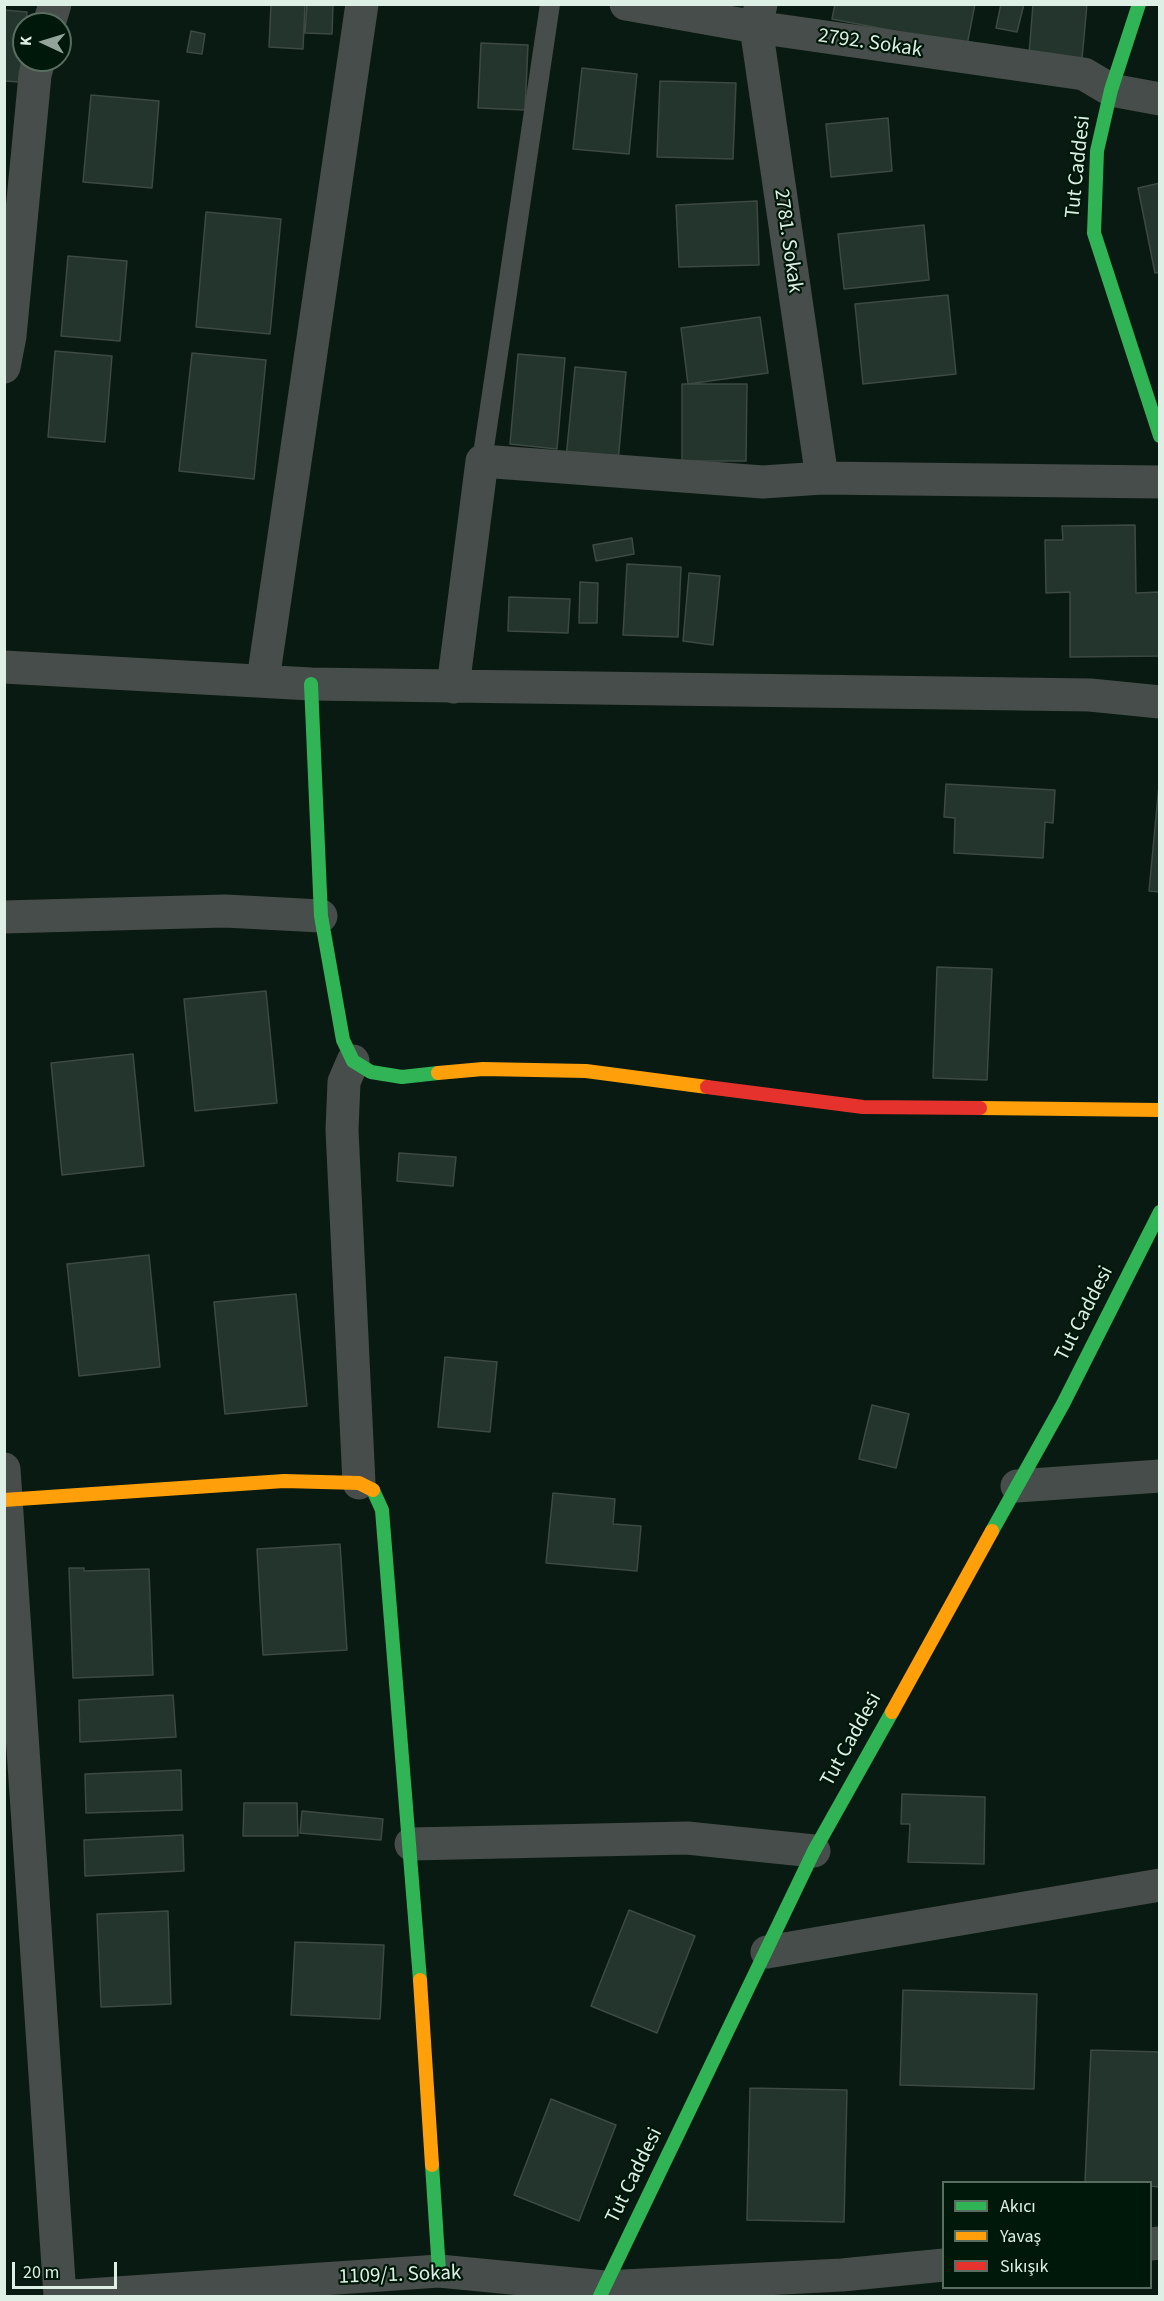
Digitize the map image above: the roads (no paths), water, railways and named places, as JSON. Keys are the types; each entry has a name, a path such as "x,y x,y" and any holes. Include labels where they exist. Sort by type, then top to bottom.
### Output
{"street":[{"path":"263,681 362,4"},
{"name":"2792. Sokak","path":"626,4 759,16 1084,74 1111,90"},
{"name":"Tut Caddesi","path":"1139,4 1111,90 1097,151 1094,233 1160,436"},
{"name":"2781. Sokak","path":"759,16 822,478"},
{"path":"4,367 10,336 36,72"},
{"path":"1111,90 1160,99"},
{"path":"453,687 482,461 763,482 822,478 1160,482"},
{"path":"4,667 311,684 1090,695 1160,702"},
{"path":"311,684 321,916 343,1040 353,1060 371,1072 402,1077 483,1069 586,1071 862,1107 1160,1110"},
{"path":"4,917 225,911 321,916"},
{"path":"353,1060 344,1082 342,1130 358,1482"},
{"name":"Tut Caddesi","path":"602,2292 814,1851 1063,1404 1160,1212"},
{"path":"1017,1486 1160,1476"},
{"path":"60,2296 5,1490 284,1481 358,1482 374,1490 382,1510 411,1844 439,2271"},
{"path":"411,1844 687,1838 814,1851"},
{"path":"767,1952 1160,1885"},
{"name":"1109/1. Sokak","path":"73,2296 439,2271 602,2292 843,2286 942,2265"}],"lane":[{"path":"482,461 550,4"}]}
